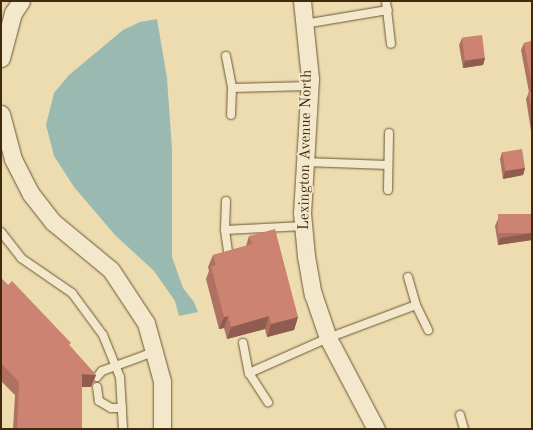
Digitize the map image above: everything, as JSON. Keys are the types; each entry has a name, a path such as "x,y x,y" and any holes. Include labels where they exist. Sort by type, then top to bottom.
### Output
{"street":[{"path":"1,58 6,19 21,1"},
{"name":"Lexington Avenue North","path":"302,1 310,86 305,162 304,226 313,294 328,338 376,429"},
{"path":"1,114 13,159 31,194 53,222 111,270 146,323 162,381 162,429"}],"lane":[{"path":"386,1 391,44"},
{"path":"304,24 388,10"},
{"path":"226,56 232,88 231,115"},
{"path":"232,88 310,86"},
{"path":"388,190 389,133"},
{"path":"305,162 388,164"},
{"path":"226,201 225,230 228,258"},
{"path":"225,230 304,226"},
{"path":"1,232 21,258 72,293 103,334 120,377 123,429"},
{"path":"408,277 416,305 428,330"},
{"path":"249,373 328,338 416,305"},
{"path":"243,343 249,373 268,402"},
{"path":"97,377 102,371 154,352"},
{"path":"97,387 99,401 111,408 122,408"},
{"path":"460,415 464,429"}],"water":[{"path":"157,19 167,78 172,149 172,257 183,288 194,302 198,312 179,316 175,301 154,271 115,235 74,187 54,156 46,125 54,93 69,75 123,30 140,22"}],"building":[{"path":"482,35 485,58 465,60 462,37"},
{"path":"532,41 532,87 524,43"},
{"path":"532,91 532,114 528,92"},
{"path":"522,149 525,168 505,171 502,152"},
{"path":"498,214 532,214 532,233 498,233"},
{"path":"275,229 298,317 271,324 269,316 231,327 228,316 224,317 211,267 216,265 213,255 252,244 249,236"},
{"path":"1,278 8,285 12,281 71,343 69,345 96,375 82,374 82,429 17,429 19,382 1,363"}]}
